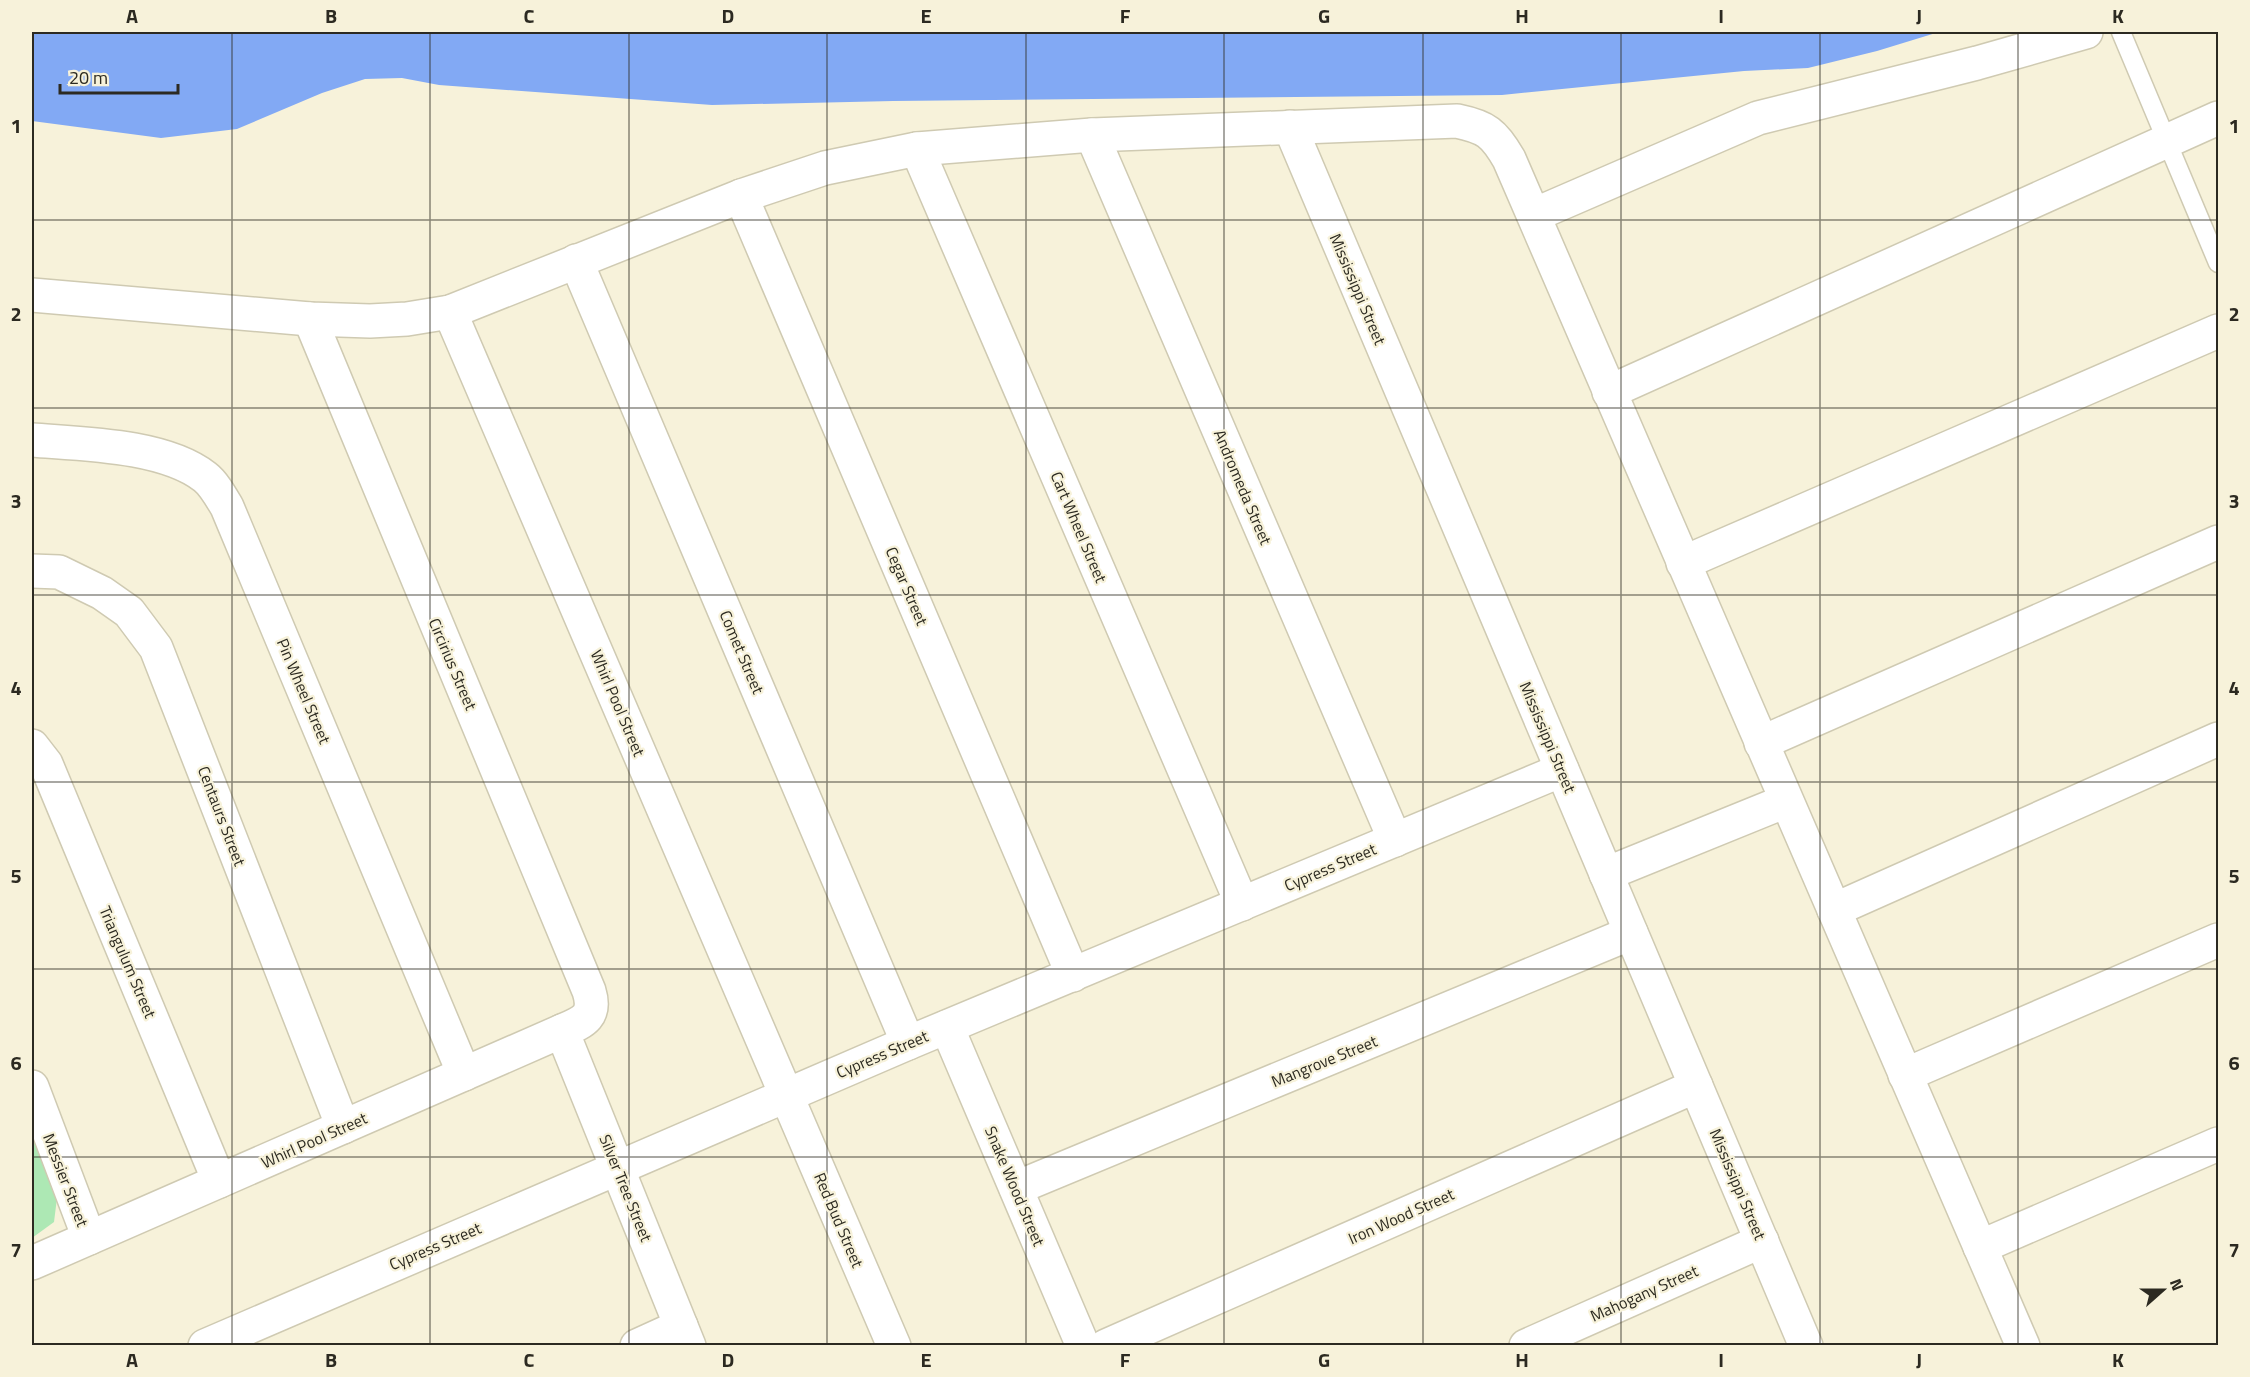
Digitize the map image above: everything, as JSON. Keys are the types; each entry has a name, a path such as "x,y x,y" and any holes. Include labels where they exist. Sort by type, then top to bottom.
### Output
{"street":[{"path":"1534,215 1758,118 1977,63 2086,32"},
{"path":"1609,392 2218,118"},
{"path":"32,295 310,320 407,319 450,312 741,196 825,168 917,149 1092,135 1457,121 1474,124 1488,130 1499,142 1509,159 1534,215 2023,1346"},
{"name":"Mississippi Street","path":"1290,128 1806,1346"},
{"name":"Andromeda Street","path":"1092,135 1395,840"},
{"name":"Cart Wheel Street","path":"917,149 1242,904"},
{"name":"Cegar Street","path":"741,196 1073,975"},
{"name":"Comet Street","path":"576,261 908,1043"},
{"name":"Whirl Pool Street","path":"450,312 785,1095"},
{"name":"Circirius Street","path":"310,320 589,991 592,1001 591,1010"},
{"path":"1683,563 2218,331"},
{"name":"Pin Wheel Street","path":"32,440 116,447 174,460 206,478 227,507 464,1074"},
{"path":"1761,743 2218,542"},
{"name":"Centaurs Street","path":"32,571 59,572 102,593 129,612 156,648 343,1127"},
{"path":"1834,910 2218,739"},
{"name":"Triangulum Street","path":"32,746 46,764 219,1181"},
{"name":"Cypress Street","path":"205,1346 785,1095 1562,770"},
{"path":"1606,874 1786,801"},
{"name":"Mangrove Street","path":"1016,1188 1631,933"},
{"path":"1905,1075 2218,940"},
{"name":"Whirl Pool Street","path":"32,1263 562,1031 581,1022 591,1010"},
{"name":"Snake Wood Street","path":"947,1027 1083,1346"},
{"name":"Silver Tree Street","path":"562,1031 685,1336"},
{"name":"Iron Wood Street","path":"1106,1346 1695,1086"},
{"name":"Messier Street","path":"32,1087 89,1238"},
{"name":"Red Bud Street","path":"785,1095 894,1346"},
{"path":"1980,1248 2218,1143"},
{"name":"Mahogany Street","path":"1526,1346 1762,1241"},
{"path":"637,1346 685,1336"}],"lane":[{"path":"2121,32 2218,263"}],"green space":[{"path":"32,1133 57,1198 54,1222 32,1238"}],"water":[{"path":"32,32 1939,32 1877,51 1808,68 1744,71 1502,95 712,105 439,85 402,78 365,79 322,93 237,129 161,138 32,121"}]}
